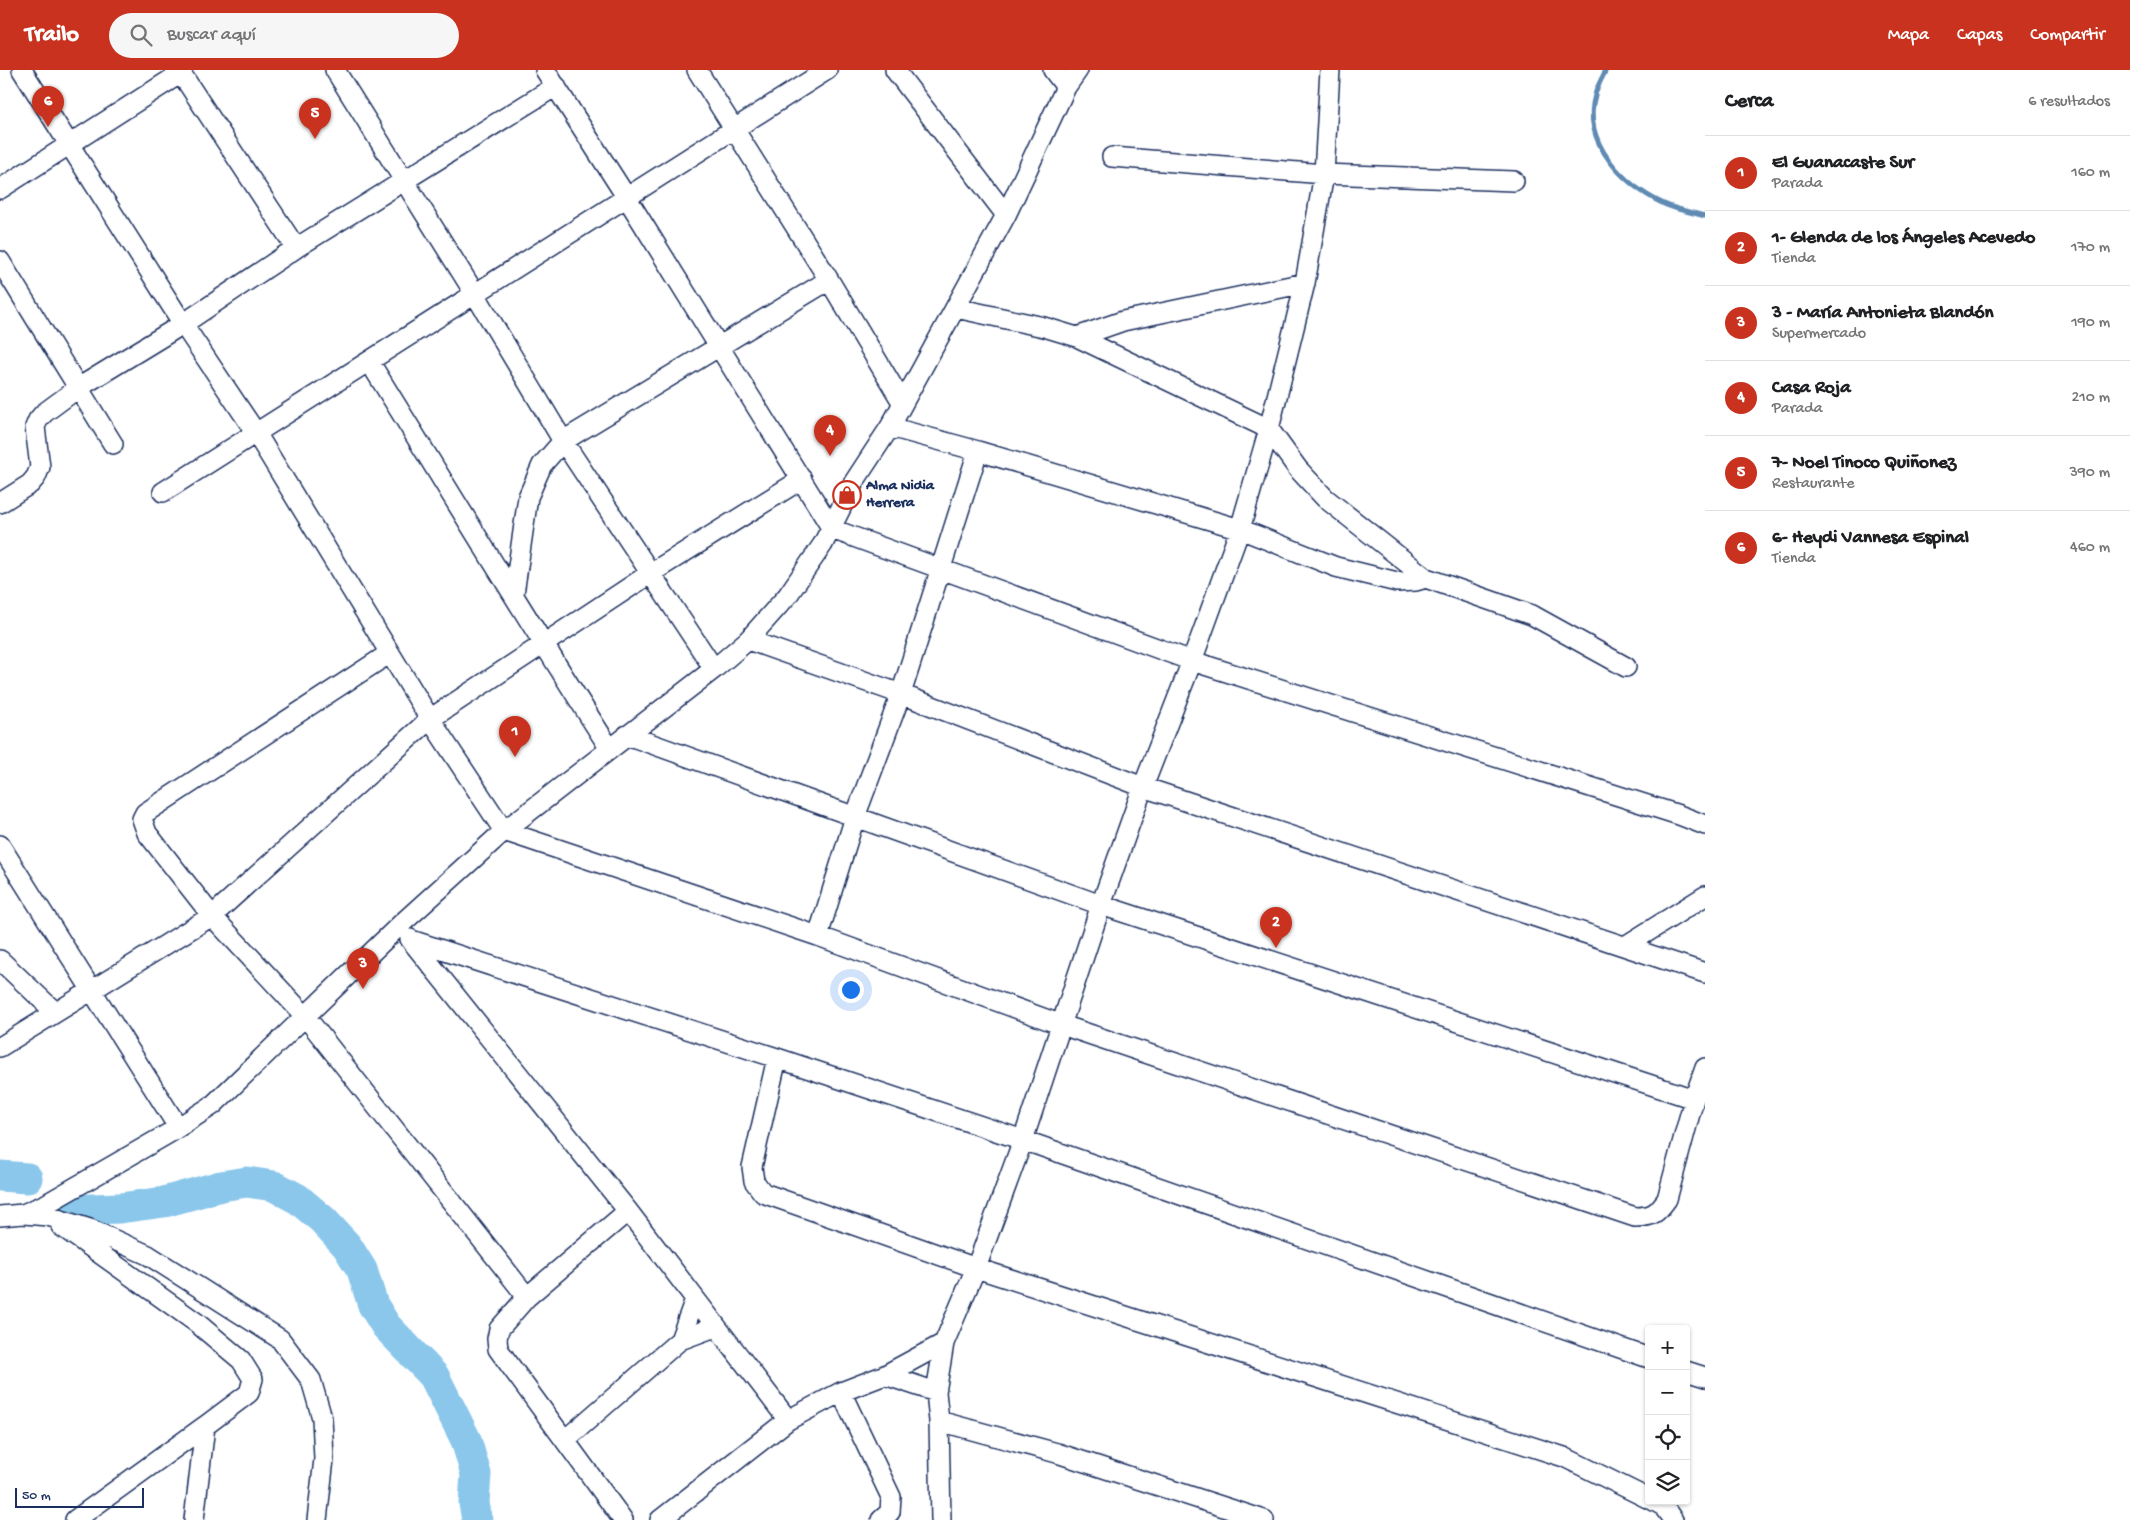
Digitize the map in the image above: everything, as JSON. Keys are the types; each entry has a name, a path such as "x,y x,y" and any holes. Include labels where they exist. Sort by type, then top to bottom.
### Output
{"street":[{"path":"22,70 183,324 256,433 430,719 504,831 818,936 1062,1025 1635,1217 1648,1217 1659,1210 1667,1198 1694,1099 1705,1068"},
{"path":"335,70 475,294 563,441 714,669"},
{"path":"545,70 720,346 832,529 1192,662 1660,809 1705,825"},
{"path":"698,70 830,280 902,402"},
{"path":"163,492 827,70"},
{"path":"895,70 1006,215"},
{"path":"1053,70 1066,87"},
{"path":"22,1214 80,1185 213,1105 400,925 504,831 714,669 748,640 788,595 832,529 854,482 890,427 1006,215 1066,87 1078,70"},
{"path":"941,1520 939,1421 936,1392 944,1343 976,1268 1023,1140 1143,787 1192,662 1240,529 1268,429 1305,283 1324,174 1330,70"},
{"path":"0,189 71,145 180,72 296,248"},
{"path":"0,503 30,484 38,472 40,467 35,427 38,420 78,388 183,324 296,248 556,86"},
{"path":"1112,157 1324,174 1514,181"},
{"path":"0,261 114,444"},
{"path":"514,594 528,496 542,465 563,441 830,280"},
{"path":"1077,337 1123,321 1305,283"},
{"path":"956,308 1044,327 1077,337 1268,429 1298,469 1325,498 1426,578 1532,615 1626,667"},
{"path":"369,361 514,594 543,646 610,750"},
{"path":"890,427 978,451 1240,529 1336,568 1397,582 1416,581 1426,578"},
{"path":"818,936 855,817 900,694 941,570 978,451"},
{"path":"0,1047 212,916 430,719 652,573 802,479"},
{"path":"748,640 900,694 1143,787 1705,973"},
{"path":"390,653 145,813 142,819 147,833 212,916 305,1016 527,1297"},
{"path":"627,735 1101,906 1694,1099"},
{"path":"0,845 178,1127"},
{"path":"1625,946 1705,896"},
{"path":"1660,958 1662,923"},
{"path":"400,925 628,1212 788,1420"},
{"path":"411,940 777,1058 1023,1140 1645,1357"},
{"path":"0,960 55,1012"},
{"path":"777,1058 752,1167 754,1181 763,1193 976,1268 1564,1457 1645,1497"},
{"path":"623,1520 498,1348 497,1339 499,1330 527,1297 628,1212"},
{"path":"0,1216 22,1214 48,1216 90,1229 148,1255 280,1339 311,1380 322,1418 324,1459 317,1520"},
{"path":"48,1216 197,1323 241,1360 253,1379 249,1393 75,1520"},
{"path":"680,1340 695,1299"},
{"path":"565,1440 680,1340 715,1327"},
{"path":"660,1520 788,1420 841,1392 885,1375 944,1343"},
{"path":"1690,1372 1705,1377"},
{"path":"885,1375 936,1392"},
{"path":"841,1392 892,1496 890,1512 881,1520"},
{"path":"939,1421 1057,1453 1264,1520"},
{"path":"194,1520 205,1426"},
{"path":"1661,1505 1673,1520"}],"waterway":[{"path":"1606,70 1596,92 1592,113 1594,130 1600,146 1609,160 1634,186 1649,196 1669,206 1705,216"},
{"path":"0,1176 27,1178"},
{"path":"65,1210 120,1208 164,1202 221,1186 247,1182 274,1186 298,1199 323,1220 347,1246 362,1270 373,1305 386,1326 434,1376 466,1440 476,1474 474,1503 477,1520"}],"place":[{"name":"6- Heydi Vannesa Espinal","path":"48,127"},
{"name":"7- Noel Tinoco Quiñonez","path":"315,139"},
{"name":"Casa Roja","path":"830,456"},
{"name":"Alma Nidia Herrera","path":"847,495"},
{"name":"El Guanacaste Sur","path":"515,757"},
{"name":"1- Glenda de los Ángeles Acevedo","path":"1276,948"},
{"name":"3 - María Antonieta Blandón","path":"363,989"}]}
